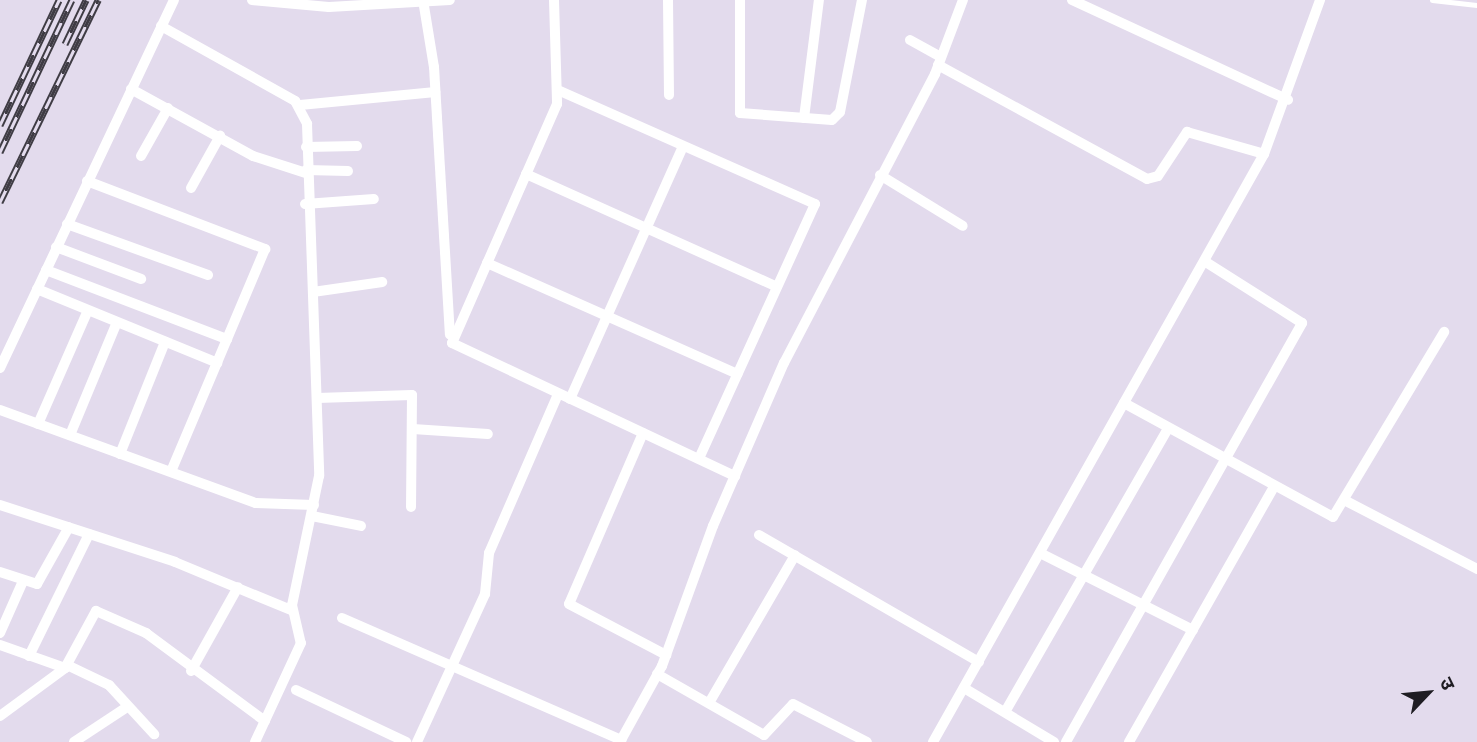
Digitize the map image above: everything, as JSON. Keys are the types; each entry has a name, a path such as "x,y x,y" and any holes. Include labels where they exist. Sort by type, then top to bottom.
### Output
{"street":[{"path":"0,368 174,0"},
{"path":"252,0 330,7 450,0"},
{"path":"450,337 526,174 560,91 554,0"},
{"path":"668,0 669,95"},
{"path":"740,0 737,109 745,115 804,118 838,117 862,0"},
{"path":"804,118 819,0"},
{"path":"342,618 621,741 666,655 735,475 880,175 940,61 963,0"},
{"path":"1072,0 1288,100"},
{"path":"933,742 1042,554 1264,153 1288,100 1320,0"},
{"path":"424,1 435,92 450,337 456,347 735,475"},
{"path":"161,26 300,105 435,92"},
{"path":"910,40 940,61 1147,179 1158,176 1187,132 1264,153"},
{"path":"131,89 253,156 306,172 348,171"},
{"path":"560,91 682,149 815,204 699,459"},
{"path":"255,742 300,643 291,610 313,510 317,398 313,292 305,204 306,148 300,105"},
{"path":"141,156 168,108"},
{"path":"191,188 220,136"},
{"path":"306,148 357,146"},
{"path":"570,399 682,149"},
{"path":"526,174 777,287"},
{"path":"880,175 963,226"},
{"path":"87,181 264,245 171,471"},
{"path":"305,204 374,199"},
{"path":"67,224 208,275"},
{"path":"56,247 141,279"},
{"path":"1066,742 1302,323 1206,262"},
{"path":"486,263 737,374"},
{"path":"46,270 227,340"},
{"path":"313,292 382,282"},
{"path":"37,289 217,363"},
{"path":"38,424 88,310"},
{"path":"69,435 117,322"},
{"path":"1125,403 1324,517 1346,501 1444,332"},
{"path":"121,454 165,342"},
{"path":"317,398 409,394 413,429 411,506"},
{"path":"417,742 485,594 489,553 558,394"},
{"path":"0,410 256,503 313,510 361,526"},
{"path":"413,429 488,434"},
{"path":"1005,712 1168,429"},
{"path":"643,433 569,604 666,655"},
{"path":"1129,742 1273,489"},
{"path":"1346,501 1477,569"},
{"path":"0,505 238,587 291,610"},
{"path":"0,572 23,581 41,581 69,527"},
{"path":"29,656 89,534"},
{"path":"759,535 979,662"},
{"path":"1042,554 1193,630"},
{"path":"709,703 795,555"},
{"path":"0,633 23,581"},
{"path":"191,671 238,587"},
{"path":"0,716 66,667 96,611 146,633 191,671 265,721"},
{"path":"0,645 109,685 154,734"},
{"path":"657,674 764,735 796,704 867,742"},
{"path":"964,688 1055,742"},
{"path":"296,690 406,742"},
{"path":"74,742 127,707"}],"lane":[{"path":"1432,0 1477,5"}],"railway":[{"path":"0,125 59,0"},
{"path":"0,152 72,0"},
{"path":"65,44 86,0"},
{"path":"0,202 98,0"}]}
